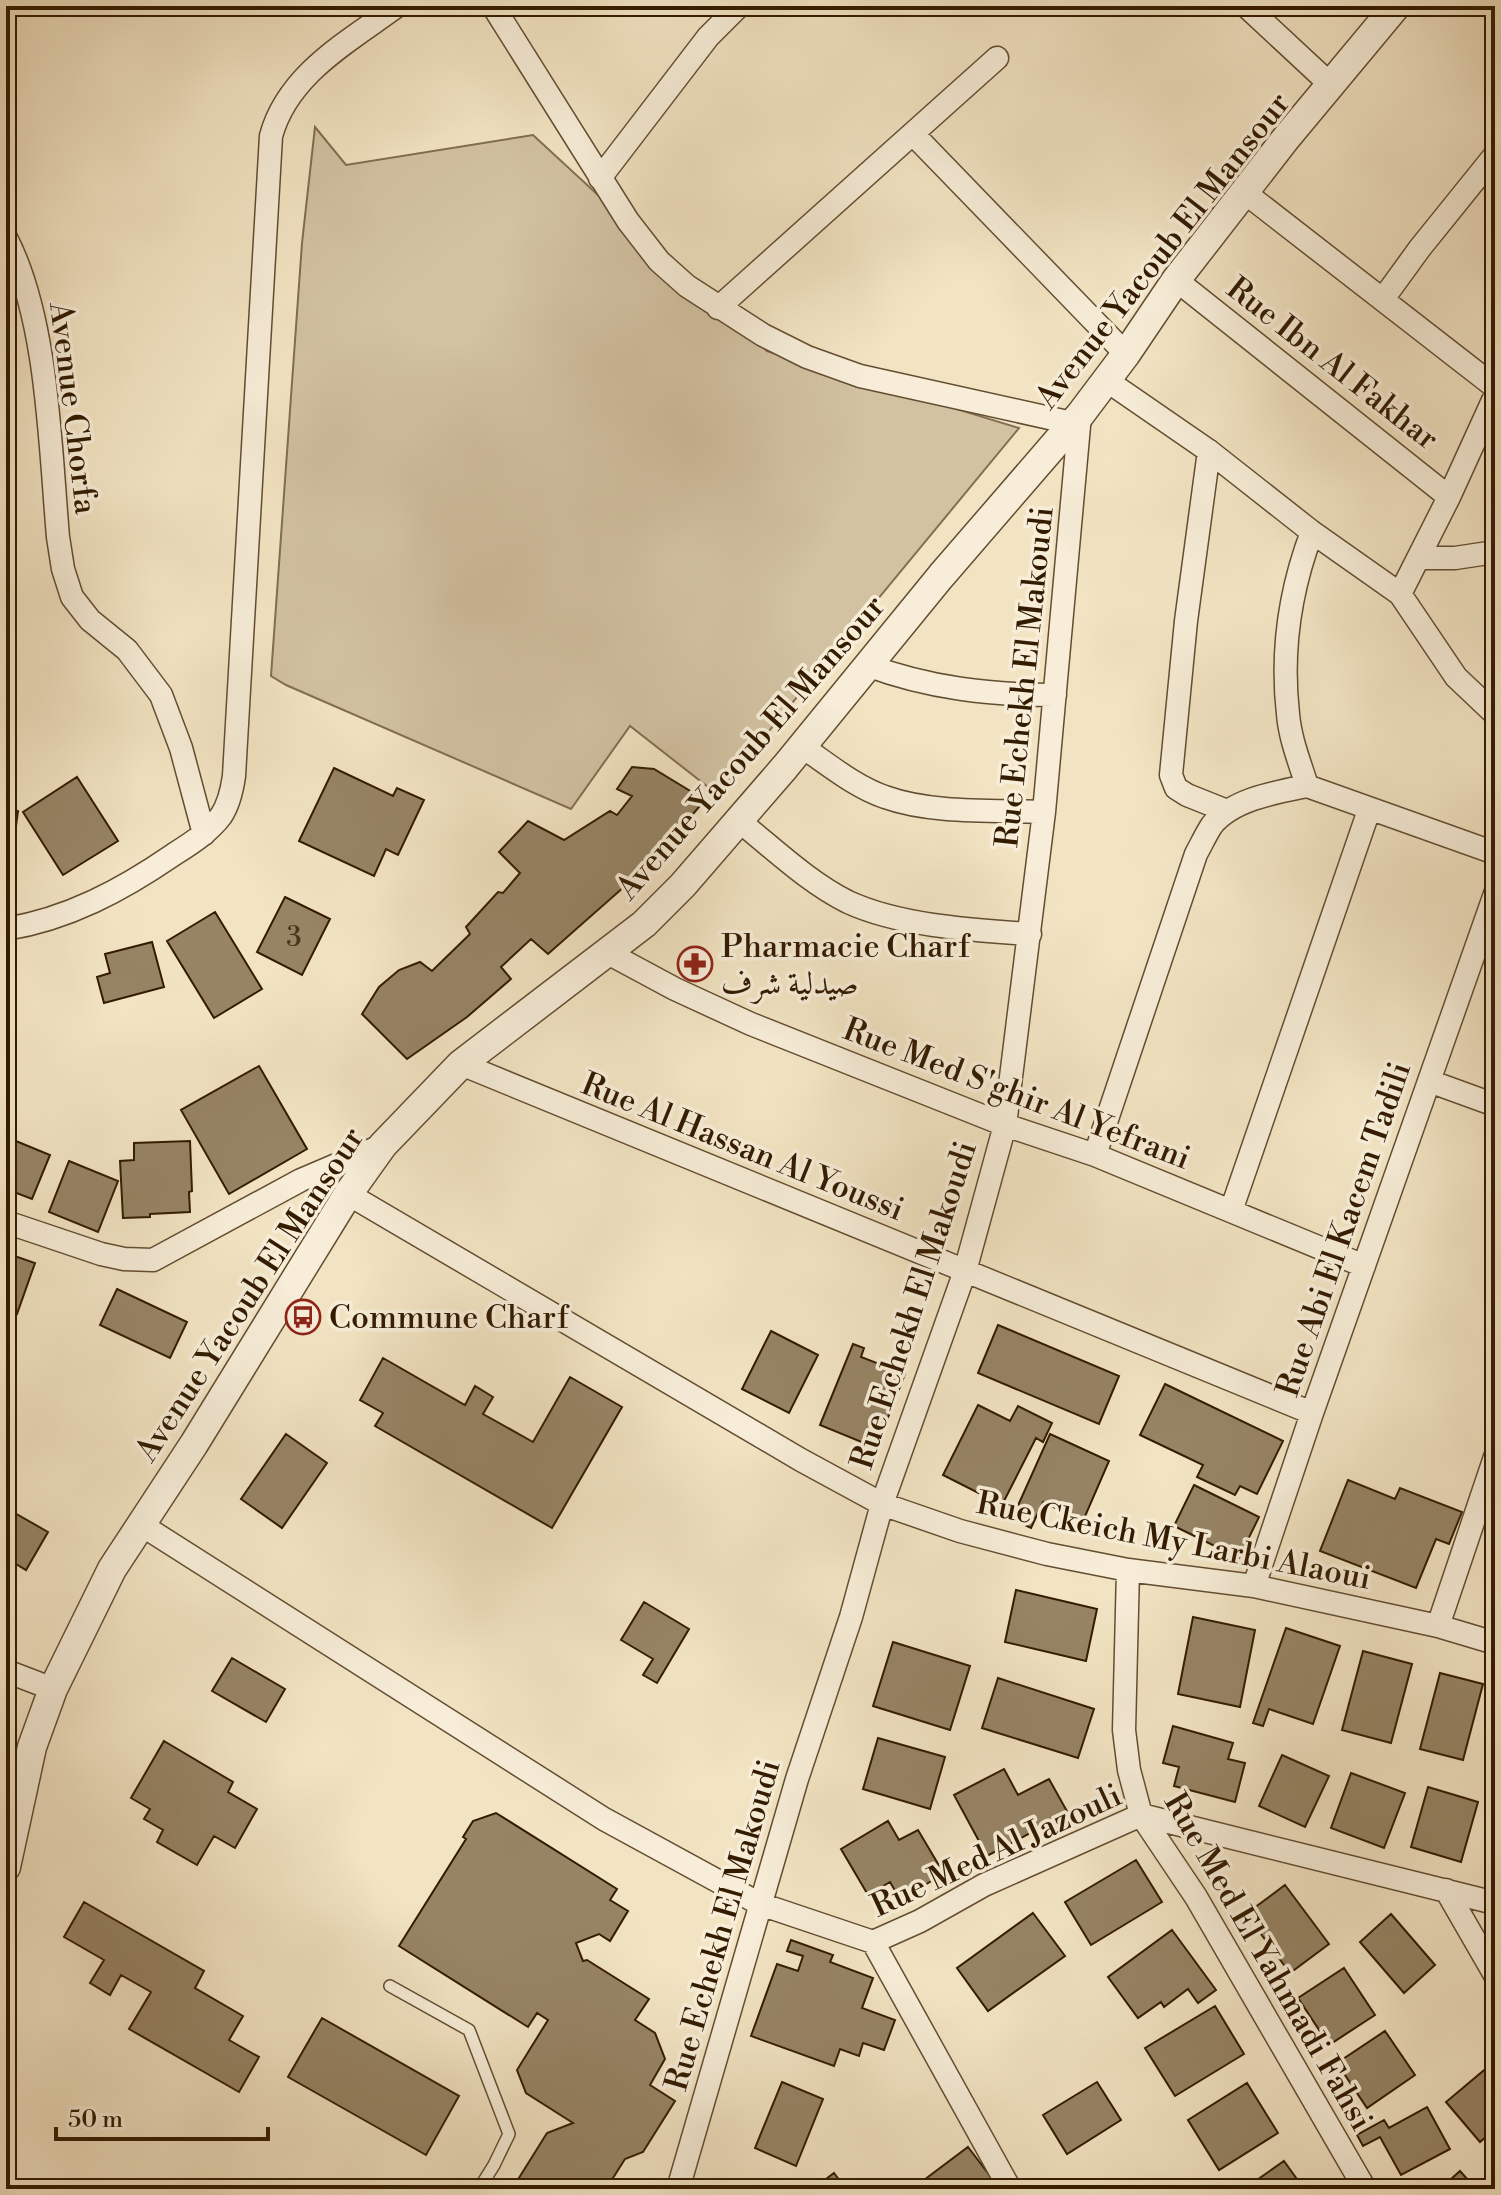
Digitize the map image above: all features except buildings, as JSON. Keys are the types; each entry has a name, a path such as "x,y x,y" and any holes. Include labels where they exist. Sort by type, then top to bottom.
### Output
{"street":[{"path":"6,929 47,919 104,899 126,887 204,834 222,814 231,793 271,136 284,106 305,77 397,6"},
{"path":"493,6 628,221 659,261 718,308 807,357 860,376 1076,419"},
{"path":"600,178 708,37 739,6"},
{"path":"1246,6 1332,86"},
{"name":"Avenue Yacoub El Mansour","path":"6,1867 32,1747 53,1689 112,1569 194,1444 348,1194 383,1145 461,1064 644,924 683,885 1076,419 1244,192 1396,6"},
{"path":"718,308 997,58"},
{"path":"913,134 1126,354"},
{"path":"1383,299 1495,155"},
{"path":"1244,192 1495,387"},
{"name":"Avenue Chorfa","path":"6,238 21,271 38,343 60,548 72,597 90,620 127,650 161,695 181,748 204,834"},
{"name":"Rue Ibn Al Fakhar","path":"1176,280 1449,497"},
{"path":"1106,380 1209,451 1312,532 1400,594 1456,677 1495,714"},
{"path":"1400,594 1420,558 1495,396"},
{"name":"Rue Echekh El Makoudi","path":"678,2189 797,1779 851,1617 882,1504 965,1271 1005,1125 1044,812 1076,419"},
{"path":"1209,451 1186,621 1171,775 1176,788 1227,811"},
{"path":"1307,786 1288,716 1286,676 1290,605 1312,532"},
{"path":"1420,558 1455,558 1495,552"},
{"path":"867,665 903,679 939,687 1055,695"},
{"path":"801,746 866,789 887,798 946,808 1044,812"},
{"path":"1095,1155 1196,854 1212,826 1227,811 1276,793 1307,786 1495,853"},
{"path":"1231,1211 1369,810"},
{"path":"739,821 812,880 873,913 944,925 1030,934"},
{"name":"Rue Abi El Kacem Tadili","path":"1254,1586 1495,894"},
{"name":"Rue Med S'ghir Al Yefrani","path":"608,953 675,989 751,1024 1005,1125 1095,1155 1364,1266"},
{"name":"Rue Al Hassan Al Youssi","path":"461,1064 1312,1413"},
{"path":"1429,1081 1495,1105"},
{"path":"6,1222 101,1254 153,1260 301,1180 383,1145"},
{"name":"Rue Ckeich My Larbi Alaoui","path":"348,1194 801,1460 882,1504 960,1531 1047,1554 1128,1570 1254,1586 1438,1626 1495,1643"},
{"path":"1438,1626 1495,1459"},
{"name":"Rue Med Al Jazouli","path":"140,1524 604,1819 760,1904 873,1942 920,1921 984,1885 1141,1815 1495,1903"},
{"name":"Rue Med El Yahmadi Fahsi","path":"1128,1570 1124,1730 1129,1770 1141,1815 1196,1897 1365,2189"},
{"path":"6,1671 53,1689"},
{"path":"1446,1890 1495,1975"},
{"path":"873,1942 1010,2189"}],"lane":[{"path":"390,1986 469,2030 509,2134 479,2189"}],"shaded area":[{"path":"315,127 346,165 533,135 767,351 1019,428 717,794 630,726 571,809 271,676 302,243"}],"place":[{"name":"Pharmacie Charf صيدلية شرف","path":"695,964"},
{"name":"Commune Charf","path":"303,1317"}]}
